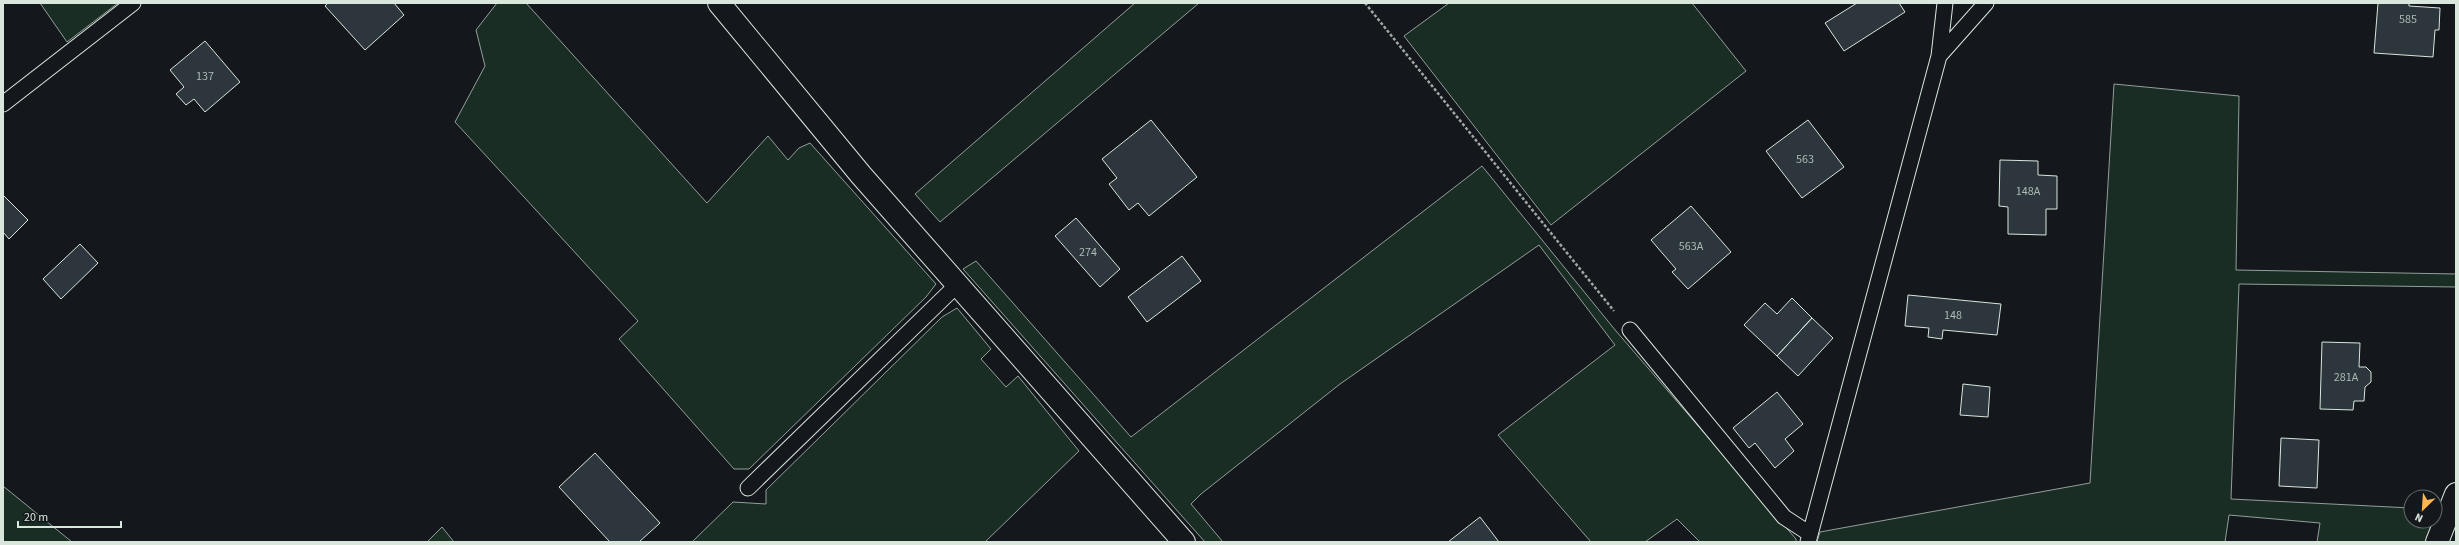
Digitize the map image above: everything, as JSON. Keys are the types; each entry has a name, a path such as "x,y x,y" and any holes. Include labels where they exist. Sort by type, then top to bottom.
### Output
{"street":[{"path":"719,3 861,175 1184,542"},
{"path":"2437,542 2456,494"}],"lane":[{"path":"3,104 133,3"},
{"path":"1630,330 1784,517 1809,538 1939,56 1944,3"},
{"path":"1939,56 1986,3"},
{"path":"748,488 958,284"}],"path":[{"path":"1366,3 1630,330"}],"green space":[{"path":"40,3 118,3 67,42"},
{"path":"497,3 526,3 707,203 768,136 788,160 799,148 810,143 936,284 926,297 749,469 734,469 619,339 638,321 455,122 485,66 476,30"},
{"path":"1135,3 1199,3 940,222 915,194"},
{"path":"1449,3 1692,3 1746,71 1551,225 1404,36"},
{"path":"2114,84 2239,96 2236,270 2456,274 2456,287 2239,284 2231,499 2403,508 2403,529 2431,529 2426,542 2317,542 2320,523 2229,515 2225,542 1817,542 1820,532 2090,483"},
{"path":"1482,166 1616,331 1796,539 1796,542 1700,542 1677,519 1645,542 1591,542 1498,435 1615,345 1539,245 1340,384 1201,494 1191,504 1223,542 1205,542 963,269 976,261 1131,437"},
{"path":"957,308 991,349 981,359 1006,387 1018,376 1079,451 985,542 692,542 733,502 766,504 766,490 942,317"},
{"path":"3,486 72,542 3,542"},
{"path":"442,527 454,542 427,542"}],"building":[{"path":"328,3 394,3 404,15 365,50 325,6"},
{"path":"1857,3 1899,3 1905,12 1844,51 1825,23"},
{"path":"2378,3 2409,3 2409,6 2440,8 2439,30 2435,30 2433,57 2374,53"},
{"path":"205,41 240,82 205,112 194,99 186,105 176,94 184,87 170,70"},
{"path":"1151,120 1197,177 1149,216 1138,203 1129,210 1109,184 1117,178 1102,159"},
{"path":"1808,120 1844,167 1802,198 1766,151"},
{"path":"2000,160 2038,161 2038,175 2057,176 2057,209 2046,209 2046,235 2008,234 2008,207 1999,206"},
{"path":"3,195 28,220 9,239 3,232"},
{"path":"1691,206 1731,252 1688,289 1672,272 1676,269 1651,240"},
{"path":"1076,218 1120,269 1100,287 1055,236"},
{"path":"80,244 98,263 61,299 43,279"},
{"path":"1182,256 1201,281 1147,322 1128,297"},
{"path":"1908,295 2001,304 1997,335 1943,330 1942,339 1928,337 1929,328 1905,326"},
{"path":"1792,298 1812,318 1777,356 1744,325 1765,303 1777,314"},
{"path":"1812,318 1833,338 1798,376 1777,356"},
{"path":"2322,342 2360,343 2359,367 2366,367 2371,372 2371,382 2365,387 2364,401 2354,401 2353,410 2320,409"},
{"path":"1963,384 1990,387 1988,417 1960,415"},
{"path":"1777,392 1803,424 1785,439 1794,451 1775,468 1755,443 1749,448 1733,428"},
{"path":"2281,438 2319,440 2317,488 2279,486"},
{"path":"595,453 660,523 639,542 610,542 559,487"},
{"path":"1480,517 1499,542 1448,542"}]}
